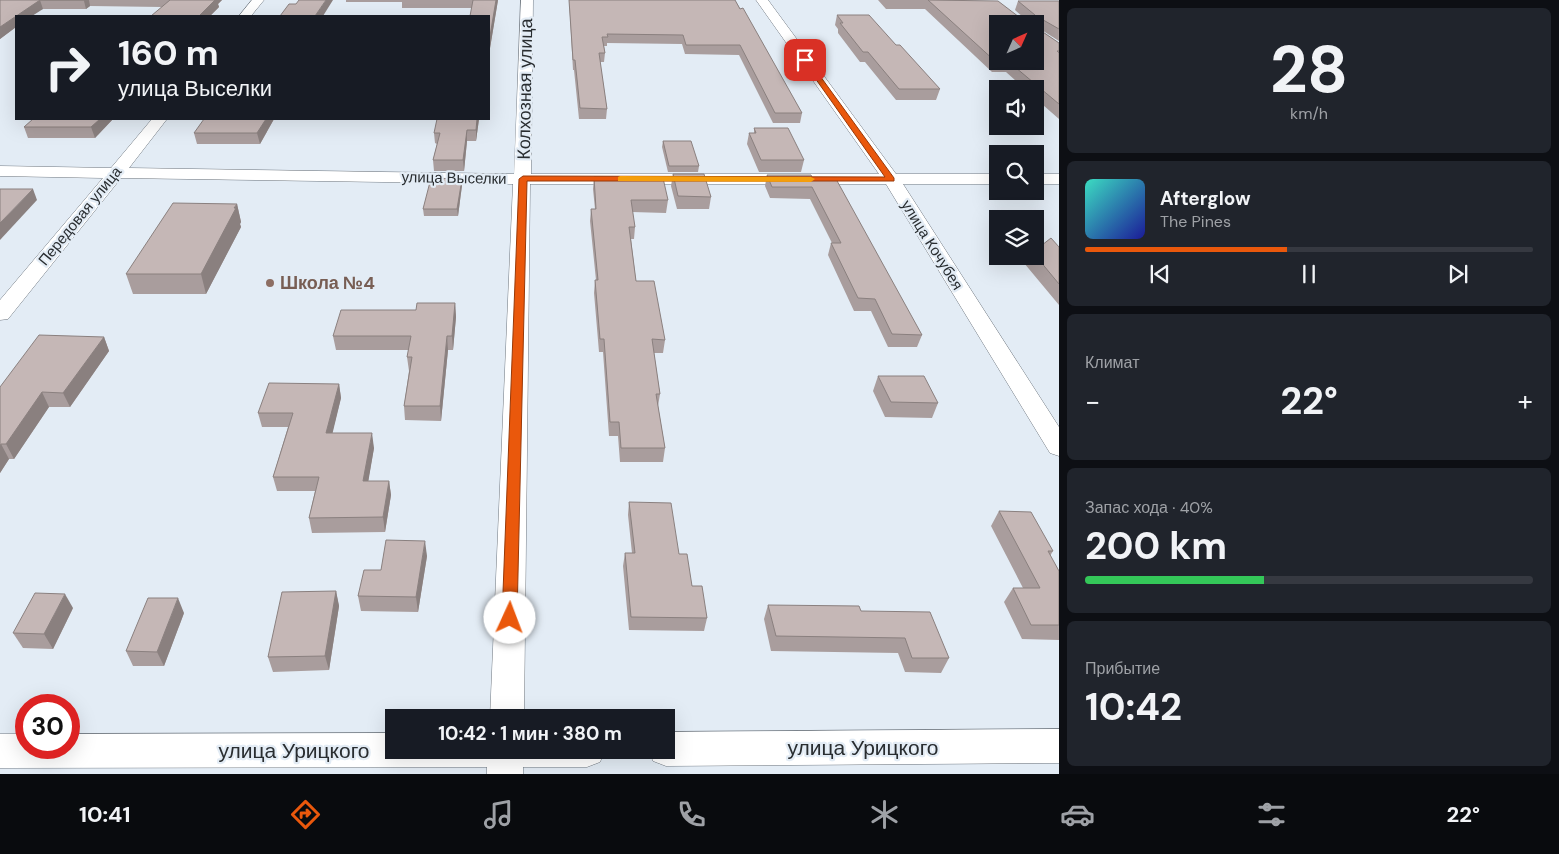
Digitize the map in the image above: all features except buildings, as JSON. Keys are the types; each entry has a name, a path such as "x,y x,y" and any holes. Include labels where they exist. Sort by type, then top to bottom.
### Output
{"street":[{"path":"246,15 258,0"},
{"name":"Колхозная улица","path":"507,709 527,0"},
{"name":"улица Кочубея","path":"762,0 891,179 1059,447"},
{"name":"Передовая улица","path":"0,314 159,120"},
{"name":"улица Выселки","path":"0,171 523,179 989,179"},
{"path":"1044,179 1059,179"},
{"name":"улица Урицкого","path":"675,749 1059,746"},
{"name":"улица Урицкого","path":"0,752 385,750"},
{"path":"505,774 506,759"}],"slow traffic":[{"path":"620,179 811,179"}],"place":[{"name":"Школа №4","path":"270,283"}],"route":[{"path":"510,618 523,179 891,179 805,60"}]}
